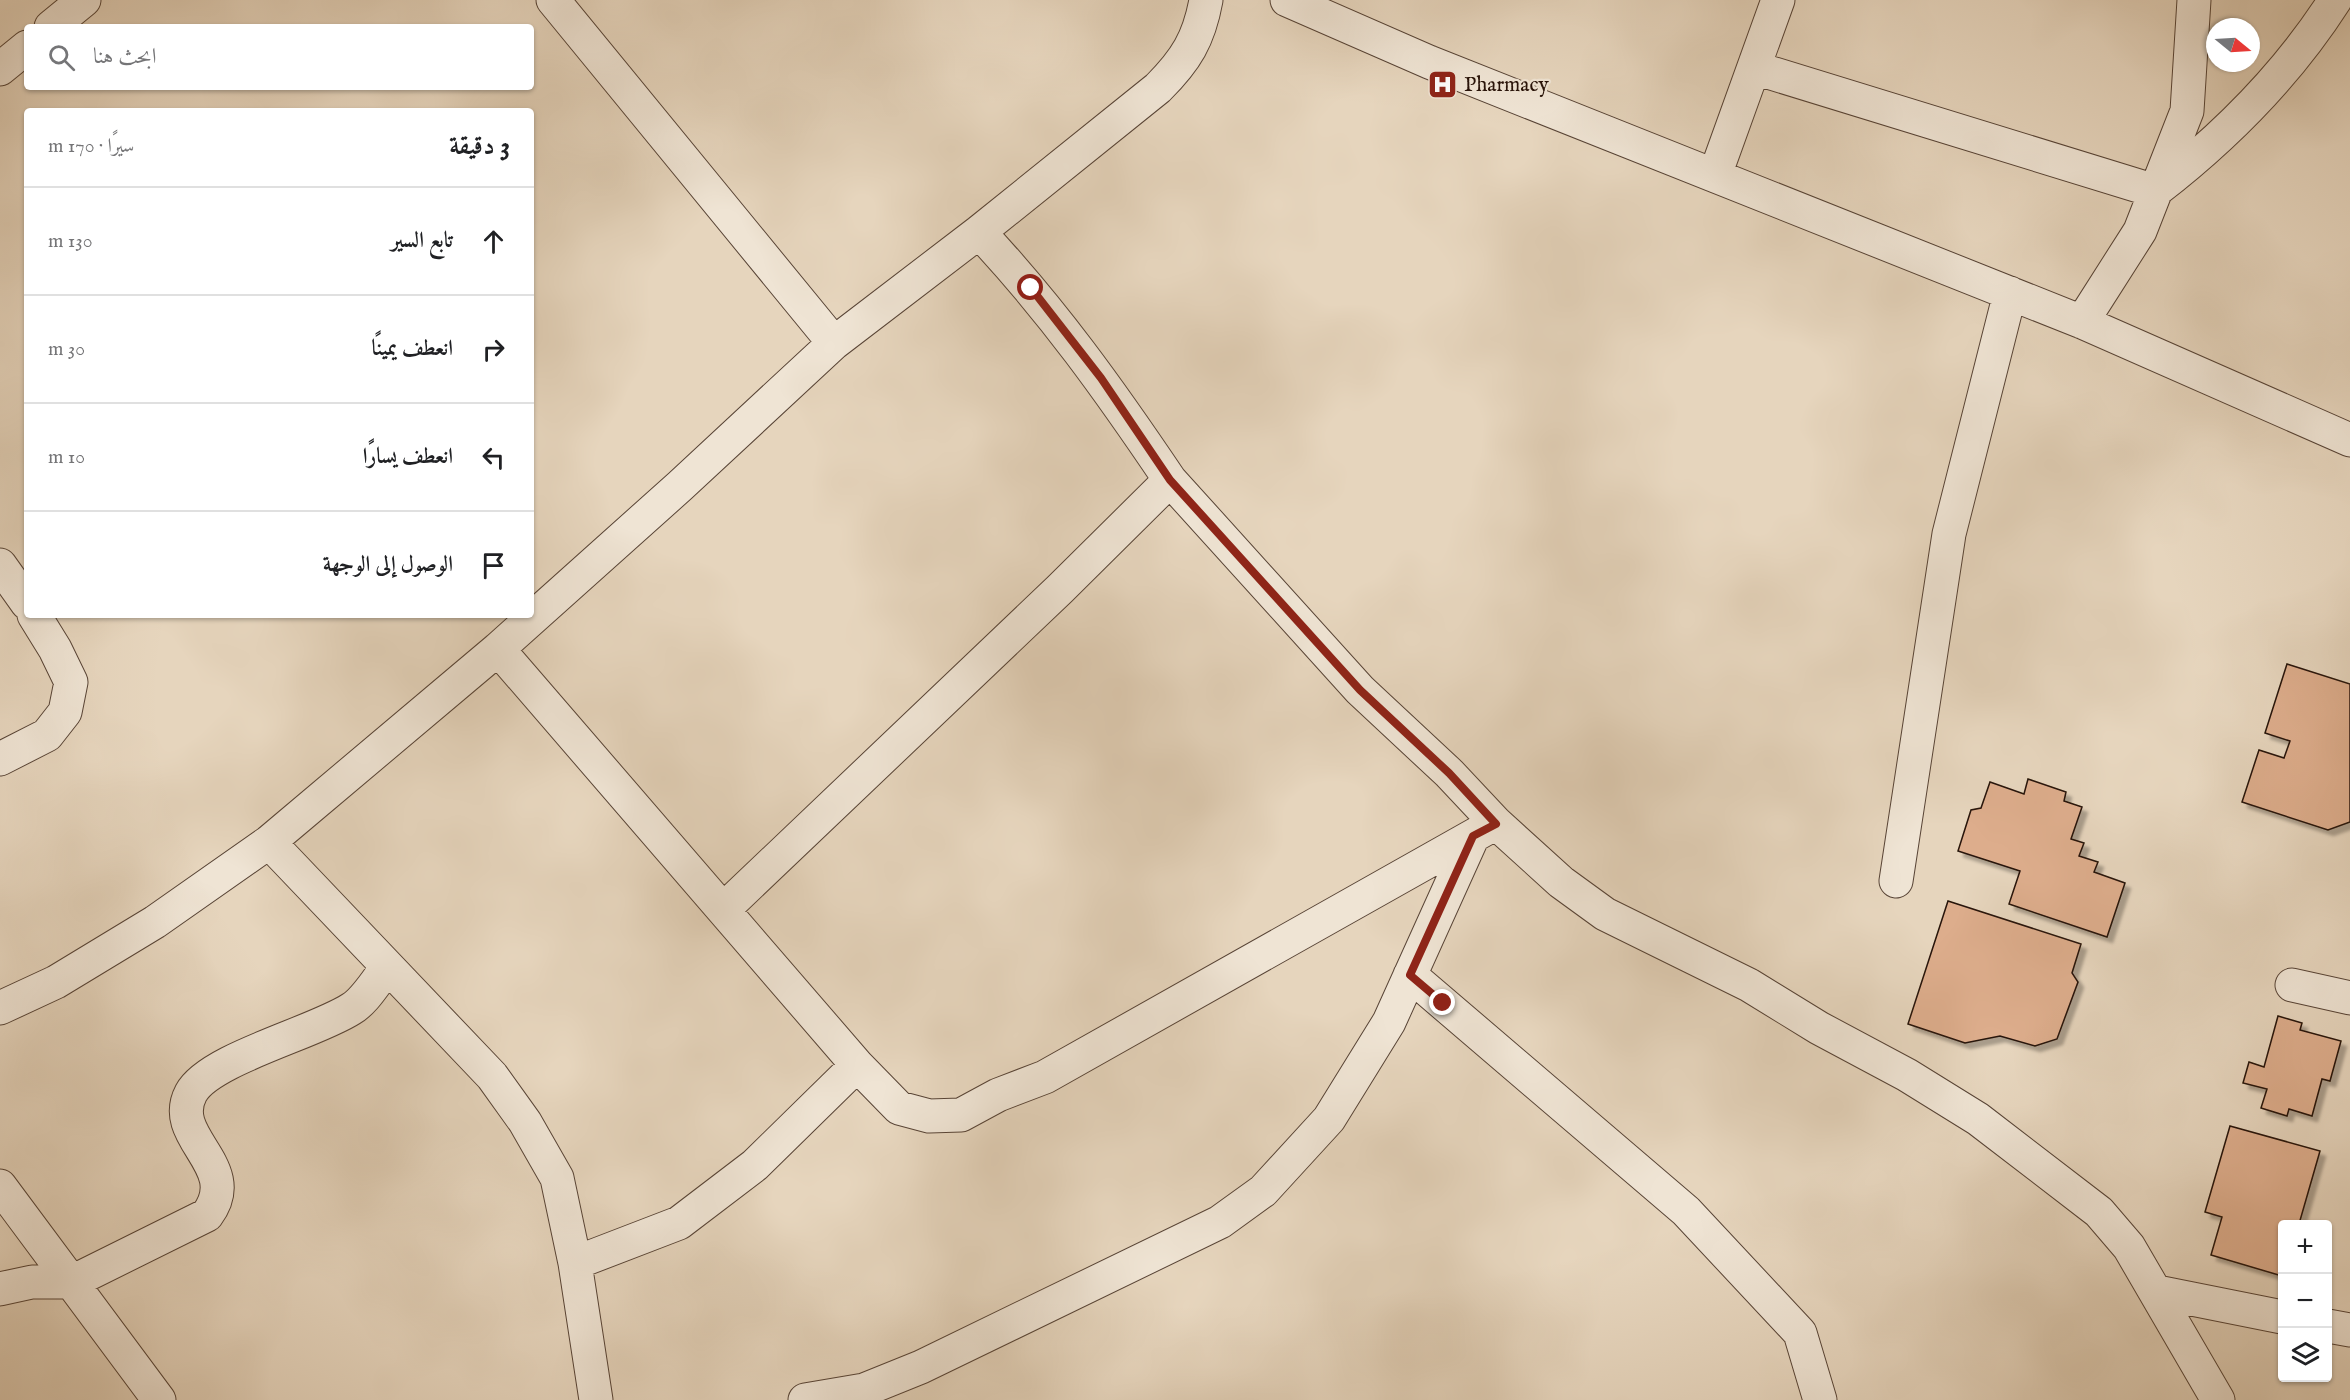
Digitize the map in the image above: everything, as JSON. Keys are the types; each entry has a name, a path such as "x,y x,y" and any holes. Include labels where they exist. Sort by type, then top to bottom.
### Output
{"street":[{"path":"55,24 84,0"},
{"path":"553,0 834,343"},
{"path":"534,617 680,486 834,343 979,232 1158,88 1182,64 1194,42 1206,0"},
{"path":"1287,0 1429,62 2082,322 2350,440"},
{"path":"1715,176 1778,0"},
{"path":"2082,322 2140,231 2187,111 2194,0"},
{"path":"2156,191 2207,151 2248,110 2311,38 2335,0"},
{"path":"0,69 24,49"},
{"path":"1755,68 2156,191"},
{"path":"979,232 1031,288 1095,369 1170,480 1360,690 1449,773 1485,830 1605,914 1749,985 1819,1028 1907,1075 1978,1119 2099,1212 2129,1247 2218,1400"},
{"path":"1896,881 1949,534 2010,293"},
{"path":"724,909 1060,589 1170,480"},
{"path":"0,565 24,599"},
{"path":"0,759 47,735 65,712 70,682 55,649 36,618"},
{"path":"0,1008 56,982 155,922 269,842 533,618"},
{"path":"498,649 857,1065 899,1108 929,1116 961,1115 998,1095 1045,1077 1485,830"},
{"path":"805,1400 864,1390 921,1367 1220,1222 1263,1191 1329,1119 1389,1022 1410,975 1485,830"},
{"path":"269,842 492,1076 525,1122 557,1178 575,1263 596,1400"},
{"path":"0,1289 32,1282 72,1282 207,1215 214,1205 219,1187 215,1172 194,1138 188,1113 190,1095 202,1078 353,1008 387,968"},
{"path":"1410,975 1686,1210 1800,1333 1820,1400"},
{"path":"2292,984 2350,998"},
{"path":"575,1263 679,1223 755,1165 857,1065"},
{"path":"0,1186 159,1400"},
{"path":"2157,1292 2278,1316"},
{"path":"2332,1327 2350,1330"}],"building":[{"path":"2287,664 2350,684 2350,822 2328,830 2242,802 2259,750 2284,758 2290,741 2265,733"},
{"path":"2028,779 2066,792 2064,801 2082,807 2071,839 2084,843 2079,856 2098,862 2094,872 2125,883 2107,937 2009,904 2020,871 1958,851 1971,810 1981,808 1990,782 2024,794"},
{"path":"1948,901 2081,944 2072,973 2078,982 2057,1039 2035,1046 2000,1036 1965,1043 1908,1024"},
{"path":"2278,1016 2302,1023 2300,1030 2341,1041 2330,1081 2322,1079 2312,1116 2289,1109 2287,1116 2261,1108 2267,1089 2243,1083 2249,1062 2264,1067"},
{"path":"2230,1126 2320,1151 2300,1220 2278,1220 2278,1275 2211,1255 2222,1217 2205,1212"}],"place":[{"name":"Pharmacy","path":"1443,85"}],"route":[{"path":"1031,288 1101,378 1170,480 1360,690 1449,773 1496,824 1473,836 1410,975 1443,1003"}]}
